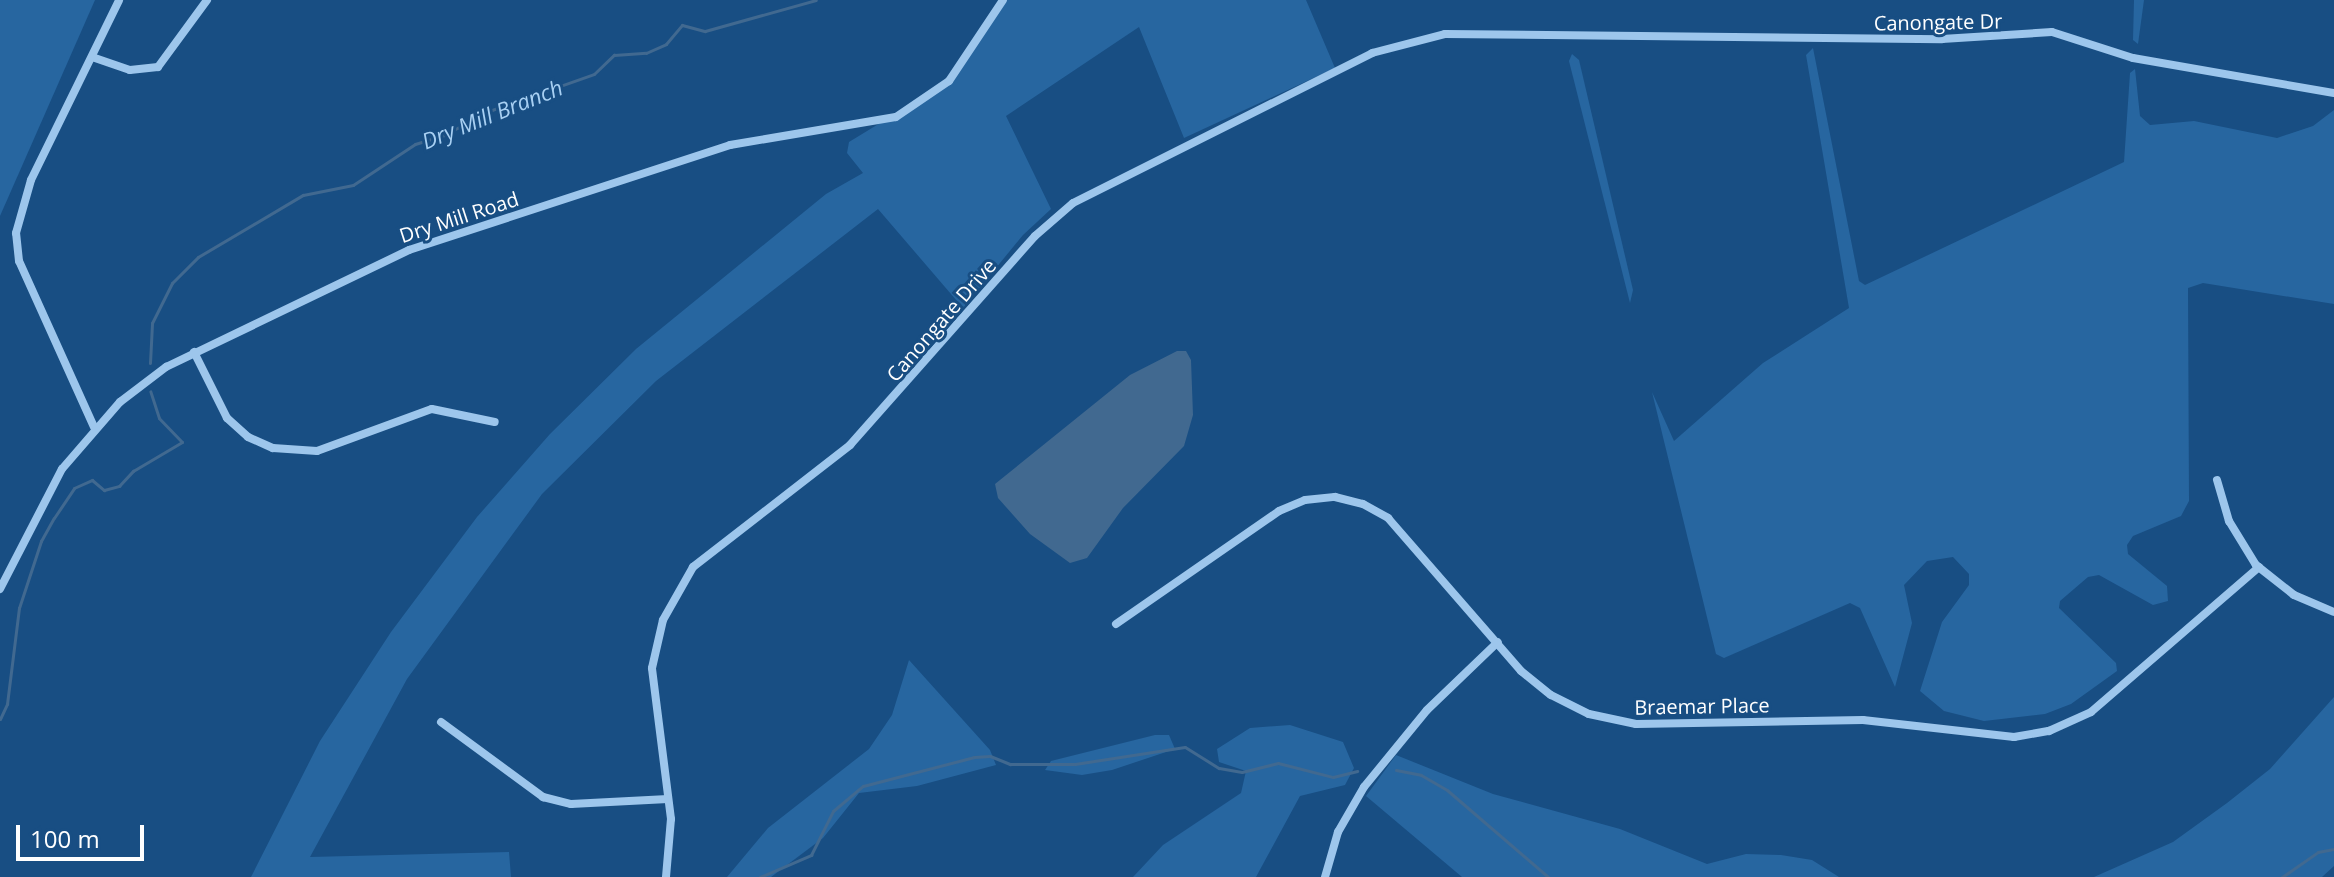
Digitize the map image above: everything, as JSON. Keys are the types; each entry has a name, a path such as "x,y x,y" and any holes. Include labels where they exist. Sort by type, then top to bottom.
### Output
{"street":[{"path":"94,427 19,261 16,233 31,180 119,0"},
{"path":"92,57 130,70 158,67 178,45 192,14 207,0"},
{"name":"Dry Mill Road","path":"0,589 62,469 94,427 138,385 194,352 409,250 730,145 896,117 949,81 1003,0"},
{"name":"Canongate Dr","path":"1534,34 1942,39 2052,32 2133,58 2334,93"},
{"name":"Canongate Drive","path":"666,877 672,838 652,668 663,620 679,587 712,548 850,445 1051,221 1101,188 1383,48 1445,34 1534,34"},
{"path":"194,352 227,418 248,437 273,448 302,452 331,447 432,409 495,422"},
{"path":"2217,480 2229,521 2259,567 2294,595 2334,612"},
{"name":"Braemar Place","path":"1116,624 1279,511 1305,500 1335,497 1363,504 1398,526 1498,642 1551,695 1613,721 1863,720 2026,736 2064,726 2103,704 2259,567"},
{"path":"1325,877 1338,832 1364,787 1427,710 1498,642"},
{"path":"441,722 543,797 585,804 668,799"}],"shaded area":[{"path":"0,0 95,0 0,216"},
{"path":"1003,0 1306,0 1335,68 1184,138 1139,27 1006,116 1051,209 1023,235 963,308 878,209 656,381 542,494 407,679 310,857 509,852 511,877 251,877 320,741 391,632 477,517 550,434 636,349 826,194 863,173 847,153 849,142 949,81"},
{"path":"2134,0 2144,0 2138,44 2133,40"},
{"path":"1813,48 1859,281 1865,285 2124,162 2130,73 2135,69 2140,116 2150,125 2194,121 2277,138 2313,126 2334,110 2334,304 2203,283 2188,288 2189,501 2181,516 2133,536 2127,545 2128,554 2167,586 2168,601 2153,605 2099,575 2088,577 2060,601 2059,608 2116,663 2117,671 2071,704 2045,714 1984,721 1944,711 1920,691 1942,622 1969,585 1969,574 1953,557 1927,561 1904,585 1912,623 1895,687 1860,608 1850,603 1724,658 1716,654 1652,392 1674,441 1763,363 1849,308 1806,55"},
{"path":"1572,54 1579,60 1633,290 1630,303 1569,61"},
{"path":"1177,351 1186,351 1191,360 1193,415 1184,446 1123,508 1087,558 1070,563 1030,534 998,498 995,484 1130,375"},
{"path":"909,660 990,750 996,765 917,786 859,793 823,838 771,877 727,877 768,828 869,749 892,715"},
{"path":"2334,697 2334,866 2322,877 2094,877 2173,842 2227,803 2270,769"},
{"path":"1290,725 1343,742 1354,768 1345,785 1300,796 1256,877 1133,877 1163,845 1241,793 1246,771 1219,762 1217,749 1250,728"},
{"path":"1155,735 1169,735 1175,749 1112,770 1082,775 1045,770 1051,761"},
{"path":"1396,755 1493,794 1620,829 1707,864 1746,854 1781,855 1812,860 1839,877 1462,877 1366,796"}],"waterway":[{"name":"Dry Mill Branch","path":"150,363 152,323 172,283 198,257 303,195 353,185 415,144 444,135 489,111 594,74 614,55 646,53 666,44 682,25 705,31 816,0"},
{"name":"Dry Mill Branch","path":"0,719 7,704 19,608 41,541 54,518 74,488 92,480 104,490 119,486 133,471 182,442 159,418 150,391"},
{"path":"760,877 811,855 833,811 863,786 974,757 990,756 1010,764 1075,764 1185,747 1219,768 1242,772 1278,763 1333,777 1357,771"},
{"path":"1396,770 1421,775 1447,790 1548,877"},
{"path":"2282,877 2318,852 2334,849"}]}
